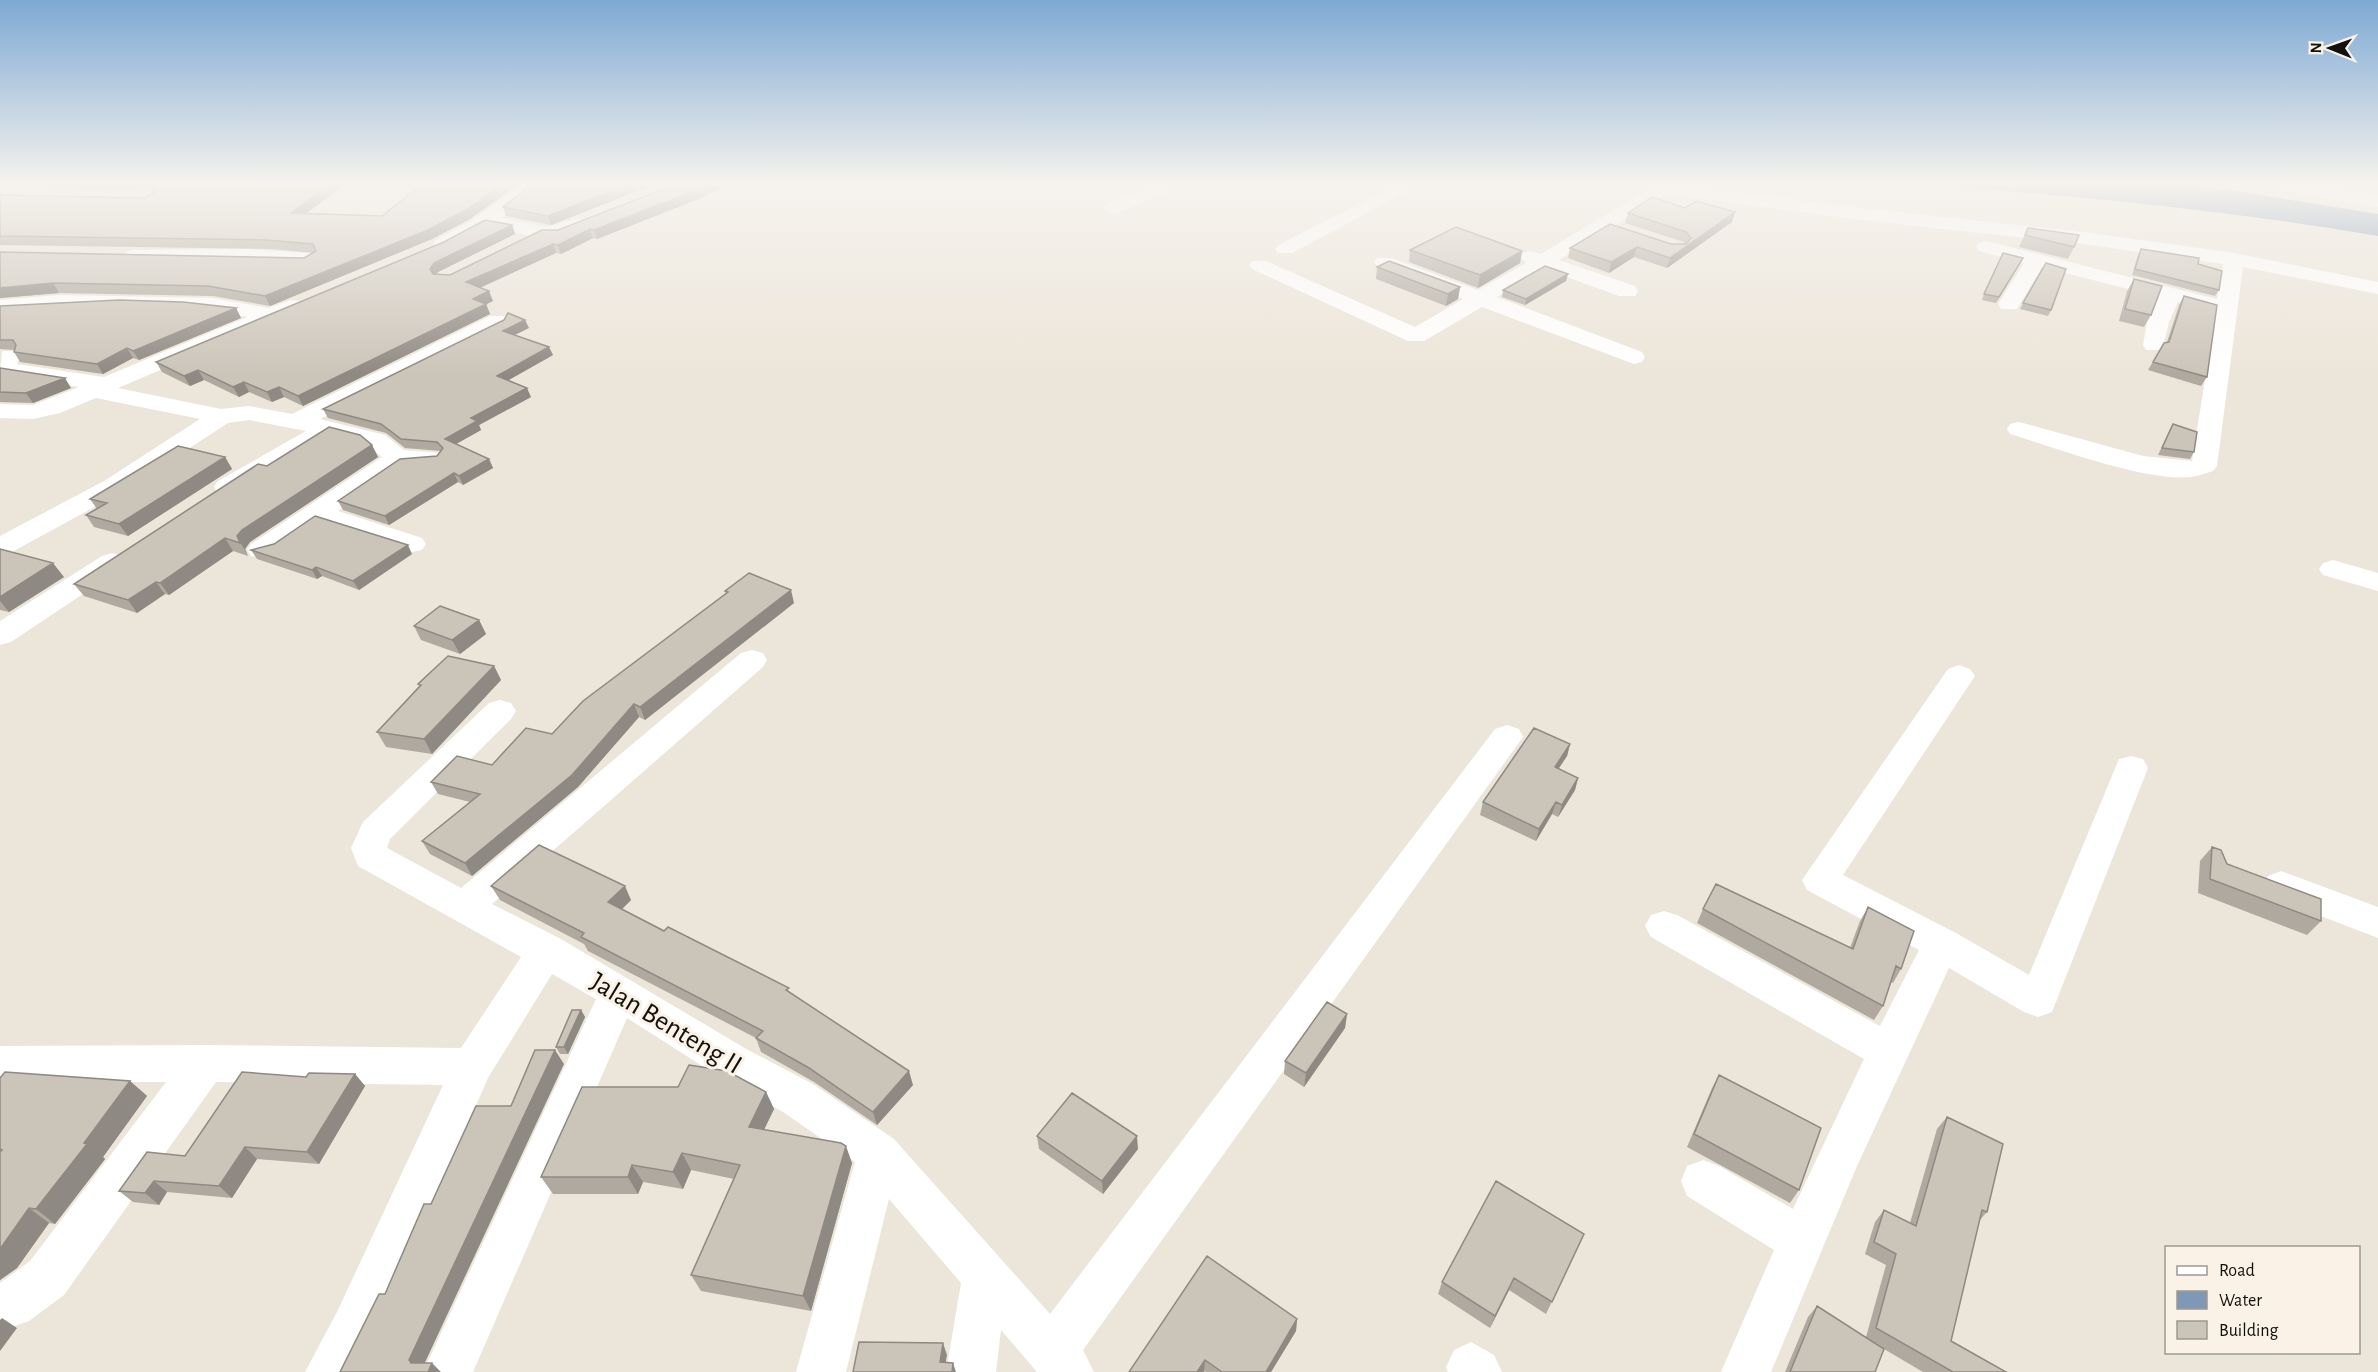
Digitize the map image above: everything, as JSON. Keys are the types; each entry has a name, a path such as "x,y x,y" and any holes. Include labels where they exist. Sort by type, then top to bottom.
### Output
{"street":[{"path":"421,253 434,246"},
{"path":"1285,249 1291,246"},
{"path":"1259,266 1416,336 1569,246"},
{"path":"1988,246 1981,252 2036,260 2228,308"},
{"path":"2132,246 2234,259 2378,288"},
{"path":"1512,250 1627,291"},
{"path":"110,256 247,255 309,259"},
{"path":"2019,429 2163,468 2199,469 2204,466 2234,259"},
{"path":"2009,304 2036,260"},
{"path":"1384,262 1634,357"},
{"path":"2154,345 2157,322 2171,294"},
{"path":"0,411 41,411 313,297"},
{"path":"0,307 59,301 213,304 271,315"},
{"path":"293,423 498,321"},
{"path":"10,356 2,365 11,370 99,387 221,416 249,413 376,440 398,458"},
{"path":"0,547 66,515 177,448 221,416"},
{"path":"209,498 249,472 326,430"},
{"path":"261,550 398,458 432,458"},
{"path":"318,513 412,544"},
{"path":"0,635 130,550"},
{"path":"2333,569 2378,582"},
{"path":"465,906 752,660"},
{"path":"1959,676 1820,880 1942,944 2038,1000 2131,768"},
{"name":"Jalan Benteng II","path":"500,711 375,832 369,848 371,856 547,950 619,992 732,1064 798,1098 879,1154 1061,1362"},
{"path":"1061,1362 1507,737"},
{"path":"2250,874 2378,923"},
{"path":"1664,926 1887,1051"},
{"path":"1746,1372 1801,1240 1887,1051 1942,944"},
{"path":"330,1372 354,1329 383,1259 460,1099 472,1067 547,950"},
{"path":"448,1372 619,992"},
{"path":"0,1064 205,1063 472,1067"},
{"path":"0,1307 12,1304 36,1287 61,1261 205,1063"},
{"path":"821,1372 879,1154"},
{"path":"1703,1181 1801,1240"},
{"path":"972,1372 985,1277"}],"building":[{"path":"314,246 388,246 265,296 208,286 53,283 0,288 0,252 304,258 316,251"},
{"path":"434,246 469,246 434,263 430,269 433,274 450,275 509,246 548,246 466,282 489,291 473,299 486,304 298,396 279,387 267,392 244,382 233,387 198,370 184,376 156,362"},
{"path":"1418,246 1508,246 1522,251 1480,275 1410,250"},
{"path":"1573,246 1687,246 1670,258 1637,247 1611,262 1570,248"},
{"path":"2141,249 2199,258 2198,264 2222,271 2219,290 2135,269"},
{"path":"2003,253 2023,258 1999,297 1984,294"},
{"path":"1389,261 1460,287 1448,294 1377,267"},
{"path":"2046,263 2066,269 2051,310 2023,303"},
{"path":"1545,266 1568,274 1526,299 1503,290"},
{"path":"2134,279 2162,286 2151,315 2125,309"},
{"path":"2184,296 2217,305 2207,377 2153,362 2164,343 2169,342"},
{"path":"119,300 183,302 236,308 133,351 127,348 97,364 14,352 16,345 13,340 0,340 0,306"},
{"path":"508,313 525,320 503,331 549,347 497,376 527,388 471,418 477,421 445,439 489,459 459,476 454,473 385,516 338,501 400,459 437,456 443,448 437,442 401,439 381,424 323,409 504,320"},
{"path":"0,368 65,378 26,393 0,392"},
{"path":"2173,424 2197,432 2194,452 2162,448"},
{"path":"329,427 360,435 372,445 242,530 237,536 240,543 225,538 160,583 156,582 128,600 74,584 258,464 267,466"},
{"path":"178,446 225,457 119,524 86,515 107,503 90,499"},
{"path":"315,516 408,545 353,581 316,567 312,570 251,550 274,544"},
{"path":"0,549 53,563 0,597"},
{"path":"749,573 791,590 640,707 634,704 572,775 465,863 422,841 480,794 431,782 457,756 492,765 526,728 552,734 583,701 728,592 725,591"},
{"path":"440,606 479,620 452,640 414,626"},
{"path":"448,656 494,666 424,739 377,732 421,685 418,684"},
{"path":"1534,728 1570,744 1555,767 1578,778 1562,805 1556,802 1539,829 1483,802"},
{"path":"539,845 625,886 608,902 664,931 668,927 789,988 786,990 909,1071 873,1112 809,1068 756,1038 763,1031 581,937 584,933 491,886"},
{"path":"2212,847 2221,850 2227,864 2321,899 2321,921 2210,879"},
{"path":"1716,884 1853,949 1868,907 1914,931 1901,969 1896,966 1883,1006 1703,909"},
{"path":"1327,1002 1347,1014 1306,1073 1285,1061"},
{"path":"572,1010 581,1010 564,1047 556,1047"},
{"path":"535,1050 555,1050 409,1360 411,1363 432,1363 428,1372 340,1372 379,1294 385,1294 424,1204 431,1204 476,1106 511,1106"},
{"path":"689,1065 727,1071 766,1092 749,1127 841,1143 846,1146 803,1296 691,1275 740,1165 682,1153 673,1172 632,1165 628,1177 541,1177 582,1087 678,1087"},
{"path":"5,1072 130,1081 84,1143 87,1144 36,1209 29,1208 0,1249 0,1152 2,1150 0,1149 0,1078"},
{"path":"242,1072 306,1077 309,1073 355,1074 307,1152 245,1147 219,1186 154,1181 145,1193 119,1191 147,1152 185,1156"},
{"path":"1719,1075 1821,1128 1799,1190 1694,1134"},
{"path":"1072,1093 1137,1136 1102,1181 1037,1136"},
{"path":"1947,1117 2003,1144 1987,1212 1982,1210 1951,1341 2006,1372 1953,1372 1876,1328 1896,1254 1874,1242 1884,1210 1916,1226"},
{"path":"1496,1181 1584,1234 1552,1302 1514,1278 1495,1316 1442,1282"},
{"path":"1207,1256 1297,1319 1266,1372 1222,1372 1205,1360 1197,1372 1129,1372"},
{"path":"1817,1306 1884,1349 1875,1372 1790,1372"},
{"path":"859,1342 943,1343 940,1362 953,1363 952,1372 853,1372"}]}
